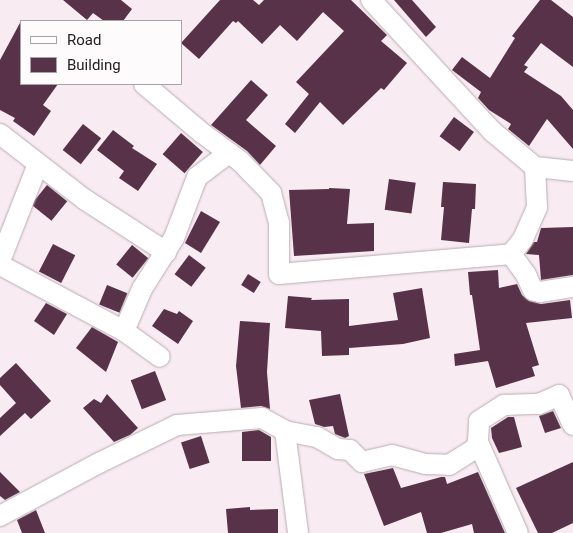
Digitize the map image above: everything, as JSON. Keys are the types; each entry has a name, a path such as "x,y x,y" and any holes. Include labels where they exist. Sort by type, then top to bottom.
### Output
{"street":[{"path":"371,0 493,132 535,167 573,171"},
{"path":"145,85 229,153 271,193 279,222 279,274 511,254 523,239 537,207 535,167"},
{"path":"0,134 84,199 166,252"},
{"path":"124,331 142,289 174,238 197,177 229,153"},
{"path":"0,260 38,164"},
{"path":"511,254 526,275 533,290 540,292 573,287"},
{"path":"0,265 124,331 160,357"},
{"path":"0,516 97,464 177,425 262,418 285,431 317,437 338,449 350,450 362,462 392,455 425,464 449,465 475,449 478,442 479,421 504,405 539,404 560,395 573,425"},
{"path":"285,431 298,533"},
{"path":"478,442 518,533"}],"building":[{"path":"63,0 121,0 132,9 124,20 103,20 93,13 87,20"},
{"path":"220,0 253,0 259,5 264,0 351,0 387,35 381,41 407,63 384,90 381,88 343,125 320,102 295,133 285,124 309,94 296,82 344,31 323,12 297,41 280,25 262,44 238,21 236,23 233,21 199,59 182,42"},
{"path":"394,0 412,0 436,27 426,37"},
{"path":"540,0 551,0 573,17 573,67 541,43 524,65 528,67 524,72 561,96 573,110 573,149 547,119 529,146 508,129 511,124 489,110 478,98 481,92 452,70 462,57 490,78 515,38 512,36"},
{"path":"20,23 20,85 57,85 43,105 51,111 34,136 13,121 15,118 0,110 0,60"},
{"path":"251,80 268,95 246,120 276,146 260,165 247,151 211,125"},
{"path":"454,117 474,132 460,151 440,136"},
{"path":"83,124 101,138 81,164 63,150"},
{"path":"113,130 134,146 132,148 157,164 138,191 119,178 124,171 97,150"},
{"path":"181,133 203,152 185,173 163,154"},
{"path":"389,179 416,183 411,213 385,210"},
{"path":"443,182 476,184 475,209 472,209 469,243 441,240 444,207 441,207"},
{"path":"47,185 67,201 51,221 31,204"},
{"path":"350,189 347,224 374,223 374,251 294,256 289,190"},
{"path":"201,211 220,222 201,253 185,243"},
{"path":"573,227 573,275 541,280 539,255 526,254 534,242 537,242 541,228"},
{"path":"53,244 75,255 61,283 39,272"},
{"path":"132,245 148,258 133,278 116,264"},
{"path":"189,255 206,268 191,287 175,274"},
{"path":"498,270 499,288 517,284 522,295 529,301 541,304 570,300 572,318 526,323 539,365 532,367 535,376 496,388 488,361 455,366 454,354 480,350 472,295 470,295 468,272"},
{"path":"248,274 261,282 254,293 241,285"},
{"path":"107,285 127,293 120,313 99,304"},
{"path":"422,288 430,338 403,344 349,348 349,355 322,356 321,331 285,328 288,296 312,298 311,300 349,299 349,326 398,320 393,293"},
{"path":"46,303 67,314 54,335 34,321"},
{"path":"164,309 177,314 179,311 193,321 178,344 152,326"},
{"path":"240,321 270,323 267,372 270,409 261,406 241,408 236,366"},
{"path":"92,327 118,342 106,372 76,348"},
{"path":"16,363 51,401 31,419 25,413 0,436 0,418 16,403 0,385 0,378"},
{"path":"155,371 166,400 142,409 131,380"},
{"path":"107,394 138,428 130,435 114,442 83,408 94,399 101,403"},
{"path":"340,394 349,436 345,438 335,434 333,426 324,427 315,424 309,400"},
{"path":"553,411 561,428 545,433 539,416"},
{"path":"508,417 514,417 522,447 499,453 492,438 491,428"},
{"path":"259,430 271,437 271,461 242,461 242,432"},
{"path":"201,436 210,463 190,469 181,442"},
{"path":"573,462 573,523 552,533 538,533 516,488"},
{"path":"393,468 401,488 441,477 445,477 447,484 478,472 505,533 474,533 472,524 441,533 427,533 421,512 384,526 364,474"},
{"path":"0,472 20,492 5,500 0,496"},
{"path":"250,507 250,510 278,509 278,533 228,533 226,509"},
{"path":"36,510 45,533 22,533 17,520"}]}
